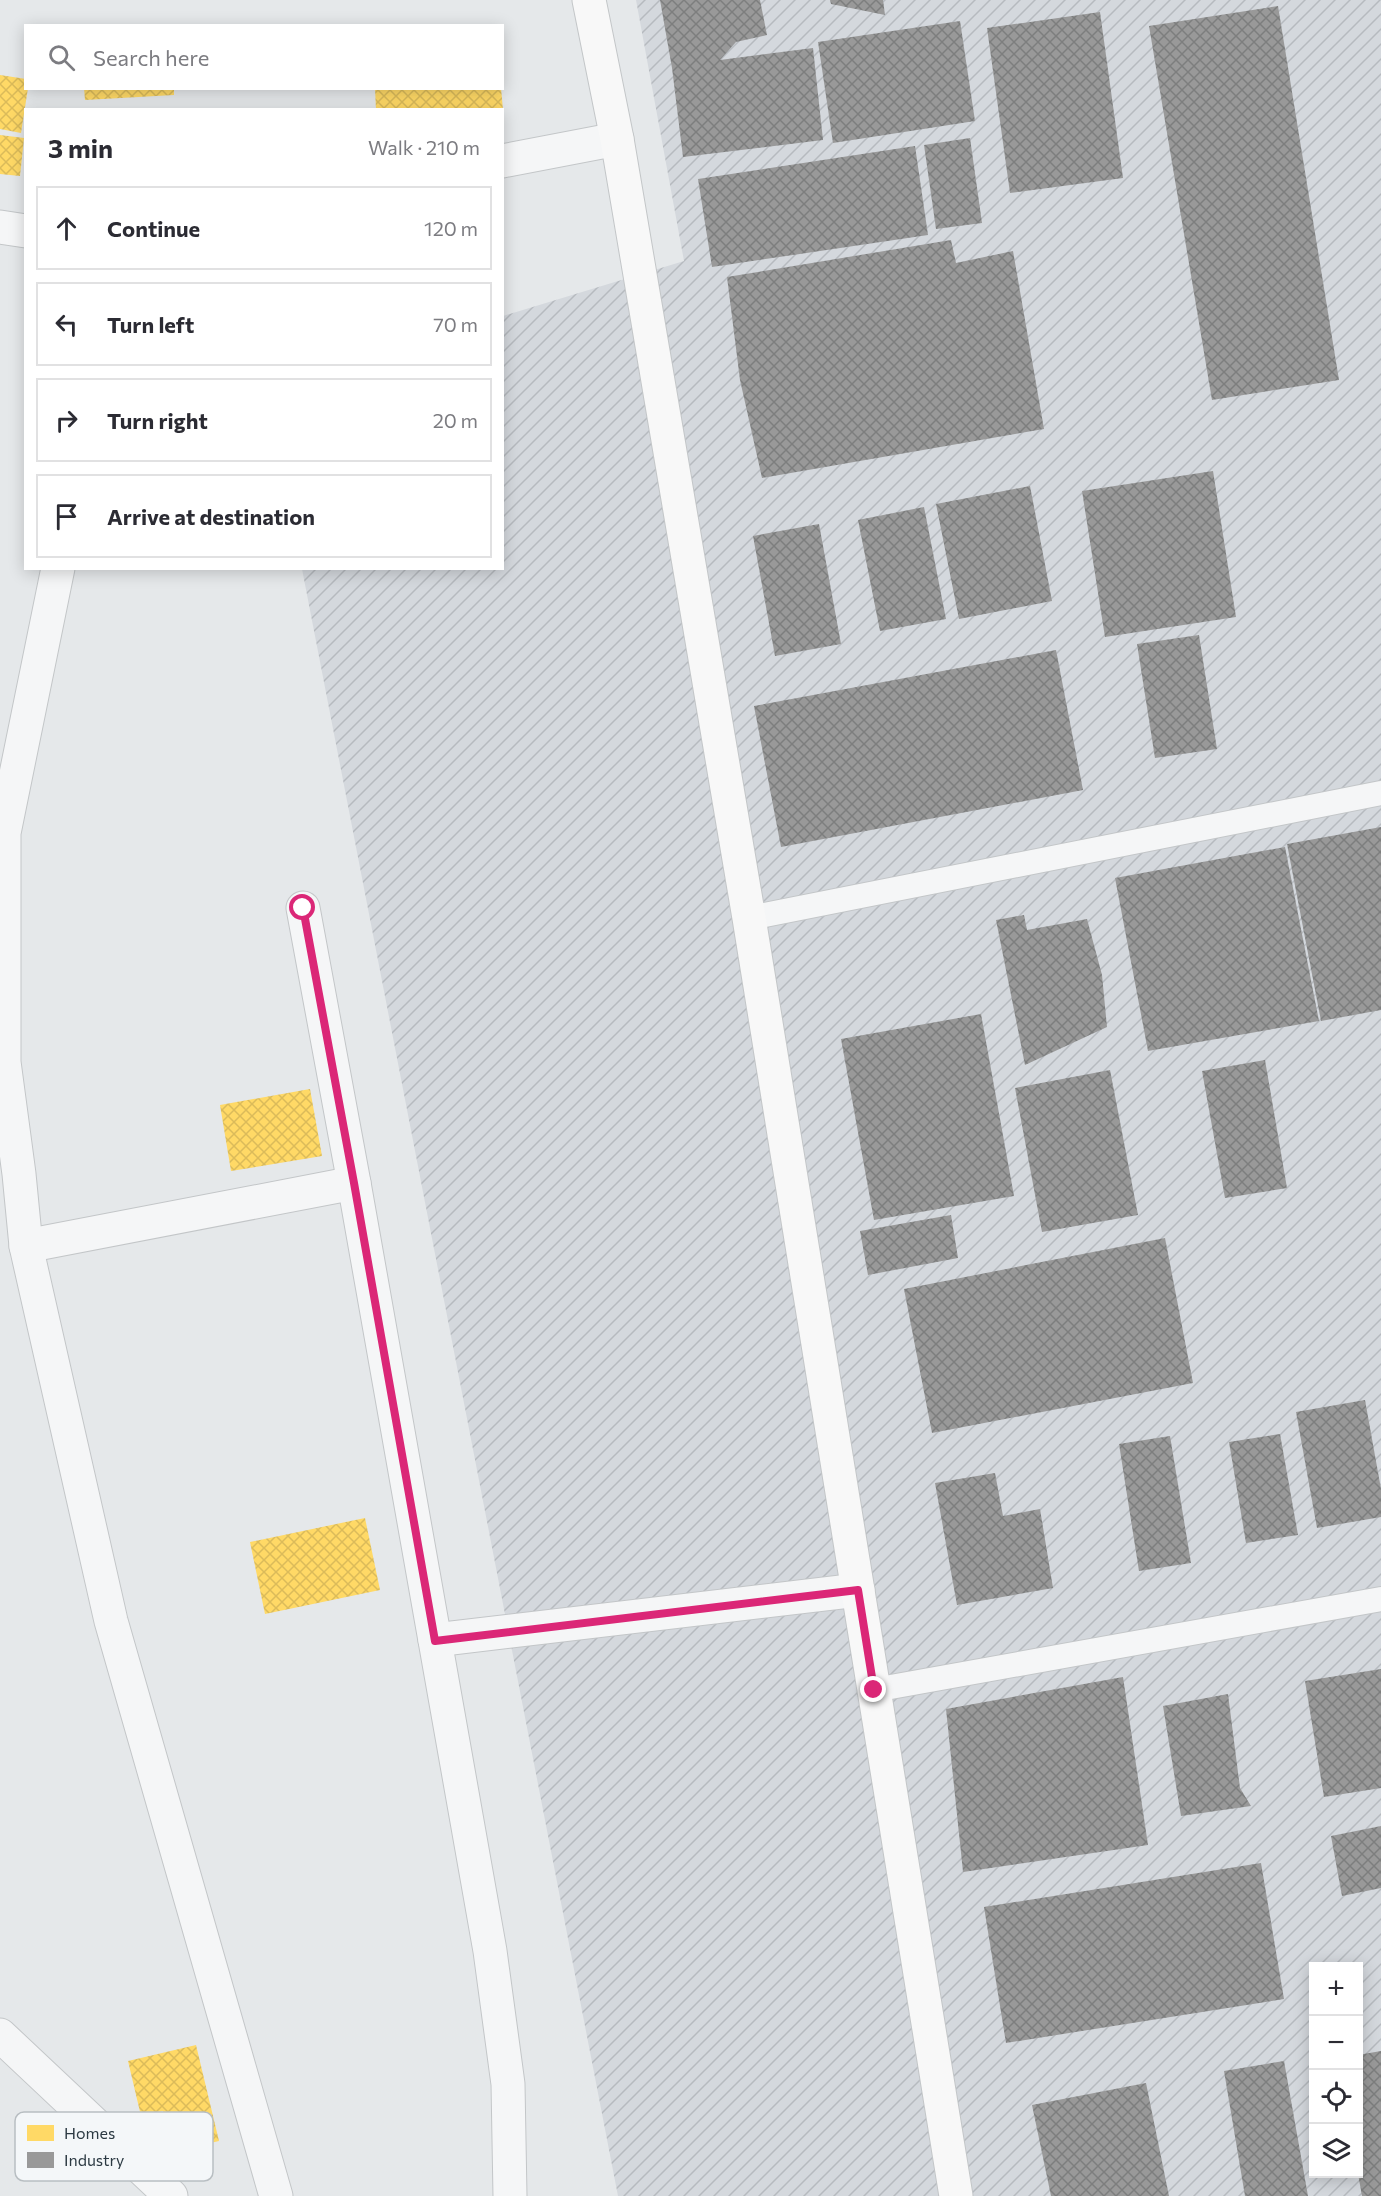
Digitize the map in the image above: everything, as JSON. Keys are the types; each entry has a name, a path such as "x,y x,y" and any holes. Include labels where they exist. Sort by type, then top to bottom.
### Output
{"street":[{"path":"589,0 617,139 749,918 956,2196"},
{"path":"504,160 617,139"},
{"path":"0,227 24,231"},
{"path":"58,570 2,833 4,1062 26,1246 111,1621 276,2196"},
{"path":"303,908 490,1951 508,2084 510,2196"},
{"path":"26,1246 354,1183"},
{"path":"435,1641 858,1590"},
{"path":"1,2038 81,2112"},
{"path":"155,2181 171,2196"}],"lane":[{"path":"749,918 1381,793"},
{"path":"874,1690 1381,1599"}],"shaded area":[{"path":"636,0 1381,0 1381,2196 618,2196 302,570 504,570 504,316 684,261"}],"building: Homes":[{"path":"0,75 24,79 24,90 28,90 21,133 0,129"},
{"path":"84,90 174,90 174,95 85,100"},
{"path":"375,90 501,90 503,108 376,108"},
{"path":"0,135 24,138 20,176 0,174"},
{"path":"310,1089 322,1156 231,1171 220,1105"},
{"path":"365,1518 380,1590 265,1614 250,1542"},
{"path":"196,2045 212,2112 140,2112 128,2061"},
{"path":"213,2116 219,2141 213,2142"}],"building: Industry":[{"path":"660,0 760,0 767,35 736,42 720,60 813,48 823,140 683,157 672,68"},
{"path":"830,0 883,0 885,15 831,4"},
{"path":"1278,6 1339,380 1212,400 1149,26"},
{"path":"1100,12 1123,178 1010,193 987,28"},
{"path":"960,21 975,121 833,143 818,42"},
{"path":"970,138 982,223 936,229 924,145"},
{"path":"915,146 928,235 712,267 698,179"},
{"path":"951,240 956,263 1013,251 1044,429 762,478 740,380 727,277"},
{"path":"1213,471 1236,617 1105,637 1082,491"},
{"path":"1030,486 1052,601 959,619 936,504"},
{"path":"924,507 946,619 880,631 858,520"},
{"path":"819,524 841,644 775,656 753,536"},
{"path":"1199,635 1217,749 1155,758 1137,644"},
{"path":"1056,650 1083,790 781,847 754,706"},
{"path":"1381,827 1381,1010 1321,1021 1287,844"},
{"path":"1285,847 1319,1021 1148,1051 1115,878"},
{"path":"1024,915 1027,930 1087,919 1102,975 1107,1027 1025,1065 996,920"},
{"path":"981,1014 1014,1196 874,1220 841,1039"},
{"path":"1265,1060 1287,1188 1225,1198 1202,1071"},
{"path":"1110,1070 1138,1215 1042,1232 1015,1088"},
{"path":"951,1215 958,1258 868,1275 860,1231"},
{"path":"1165,1238 1193,1383 932,1433 904,1289"},
{"path":"1365,1400 1381,1489 1381,1517 1317,1528 1296,1412"},
{"path":"1280,1434 1298,1535 1246,1543 1229,1442"},
{"path":"1170,1436 1191,1563 1139,1571 1119,1444"},
{"path":"995,1473 1003,1516 1040,1509 1053,1588 957,1605 935,1483"},
{"path":"1381,1669 1381,1788 1324,1797 1305,1681"},
{"path":"1123,1677 1148,1845 963,1872 946,1709"},
{"path":"1228,1694 1240,1788 1251,1806 1181,1816 1163,1706"},
{"path":"1381,1826 1381,1888 1342,1896 1331,1836"},
{"path":"1261,1863 1284,1999 1006,2043 984,1907"},
{"path":"1381,2051 1381,2196 1362,2196 1359,2178 1363,2178 1363,2054"},
{"path":"1284,2061 1308,2196 1245,2196 1224,2071"},
{"path":"1146,2083 1169,2196 1051,2196 1032,2105"}],"route":[{"path":"303,908 435,1641 858,1590 874,1690"}]}
